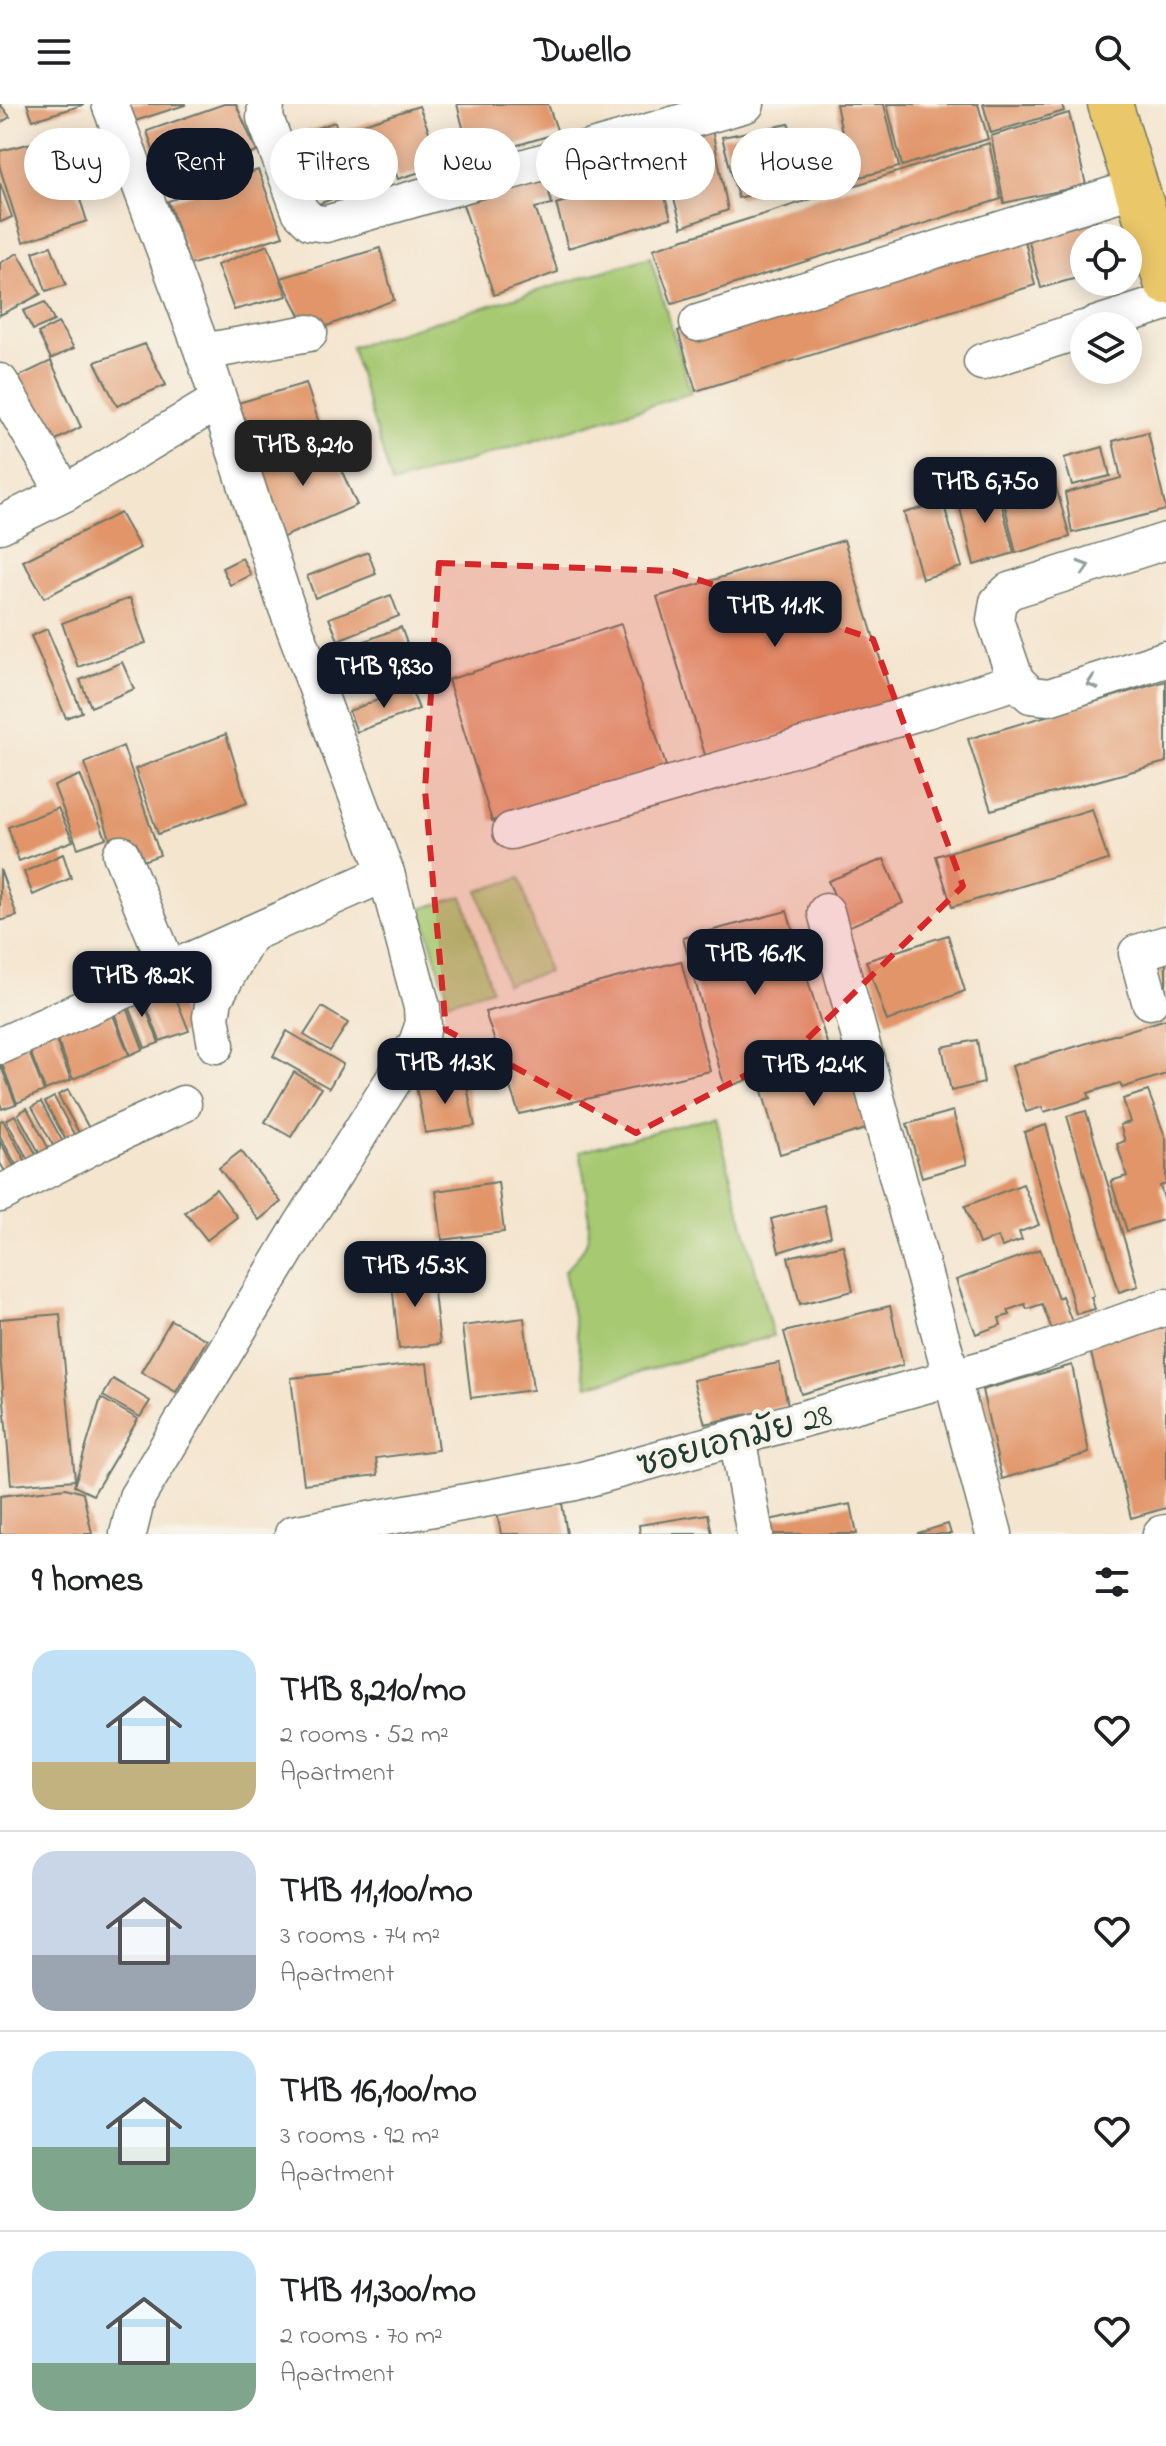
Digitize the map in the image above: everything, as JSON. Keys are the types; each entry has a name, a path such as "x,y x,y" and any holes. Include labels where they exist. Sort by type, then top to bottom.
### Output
{"main road":[{"path":"1110,104 1163,262"}],"street":[{"path":"110,104 203,352 284,600 386,873 422,1007 423,1026 137,1497 128,1534"},
{"path":"266,104 265,118 300,211 311,222 326,224 746,104"},
{"path":"698,323 1136,188"},
{"path":"1135,312 1166,302"},
{"path":"203,352 309,333"},
{"path":"982,362 1070,334"},
{"path":"0,382 65,493"},
{"path":"0,525 65,493 218,401"},
{"path":"1166,541 1009,591 998,602 995,620 1016,681 1031,695 1049,697 1166,659"},
{"path":"511,831 1016,681"},
{"path":"121,854 169,970"},
{"path":"0,1046 386,873"},
{"path":"826,912 994,1534"},
{"path":"216,1045 211,1017 214,999 250,934"},
{"path":"1150,1001 1137,953 1166,944"},
{"path":"0,1194 102,1141 183,1104"},
{"name":"ซอยเอกมัย 28","path":"293,1534 388,1525 575,1482 1026,1357 1166,1307"},
{"path":"737,1437 755,1534"}],"highlighted area":[{"path":"439,563 673,571 873,639 963,886 799,1047 636,1133 446,1030 425,790"}],"green space":[{"path":"650,257 691,393 392,484 351,347"},
{"path":"520,878 548,972 506,984 478,891"},
{"path":"463,896 491,989 449,1002 421,909"},
{"path":"715,1116 773,1336 587,1386 564,1271 583,1249 589,1232 580,1151"}],"building":[{"path":"0,104 10,117 0,123"},
{"path":"27,104 83,104 83,105 33,120"},
{"path":"128,104 185,104 185,105 135,121"},
{"path":"224,104 236,104 246,128 156,128"},
{"path":"457,104 548,104 556,128 536,128 536,140 520,144 520,128 463,128"},
{"path":"836,104 884,104 899,167 861,177 861,128 841,128"},
{"path":"887,104 978,104 988,139 902,166"},
{"path":"983,104 1062,104 1064,111 991,133"},
{"path":"419,106 428,128 414,128 414,174 398,179 398,128 351,128"},
{"path":"1069,113 1086,185 1004,203 991,136"},
{"path":"335,122 337,128 317,128"},
{"path":"789,124 790,128 768,128"},
{"path":"731,135 731,171 722,137"},
{"path":"989,143 1001,199 672,304 653,249 808,200 861,200 861,183"},
{"path":"715,144 728,210 682,227 674,200 715,200"},
{"path":"24,145 24,200 80,200 87,221 23,242 0,168 0,151"},
{"path":"258,170 283,236 190,265 168,201 254,200 254,171"},
{"path":"536,172 536,200 551,200 552,204 535,208 558,272 494,295 461,200 520,200 520,177"},
{"path":"0,183 12,217 1,222 0,221"},
{"path":"1089,195 1096,224 1070,224 1070,280 1041,288 1022,215"},
{"path":"296,200 329,200 300,211"},
{"path":"569,200 666,200 671,218 568,248 556,204"},
{"path":"1021,223 1035,285 696,391 678,331"},
{"path":"268,245 287,296 234,310 217,265"},
{"path":"51,246 66,285 46,291 33,252"},
{"path":"380,248 394,300 309,333 281,278"},
{"path":"18,253 41,294 0,315 0,263"},
{"path":"45,302 54,321 33,330 23,311"},
{"path":"58,323 74,348 51,359 38,333"},
{"path":"145,344 166,385 117,406 95,362"},
{"path":"51,361 81,427 39,449 7,382"},
{"path":"306,383 320,426 241,450 228,406"},
{"path":"1148,432 1166,510 1072,533 1065,493 1121,478 1113,441"},
{"path":"326,436 357,505 279,539 249,470"},
{"path":"1103,447 1110,476 1072,485 1064,458"},
{"path":"1051,469 1070,537 1016,553 1000,486"},
{"path":"997,486 1014,553 974,565 957,496"},
{"path":"943,502 962,567 922,579 904,513"},
{"path":"120,513 140,548 44,598 23,561"},
{"path":"844,540 893,701 706,758 657,597"},
{"path":"368,552 376,574 315,598 307,576"},
{"path":"242,558 251,575 230,585 222,568"},
{"path":"391,595 399,616 338,640 329,618"},
{"path":"130,598 146,643 78,667 62,623"},
{"path":"621,624 666,766 492,821 448,680"},
{"path":"401,627 409,649 347,673 339,651"},
{"path":"47,629 82,712 66,718 31,636"},
{"path":"122,662 134,689 91,707 80,680"},
{"path":"1166,681 1166,762 991,810 968,739"},
{"path":"410,687 419,709 357,732 349,711"},
{"path":"226,734 247,803 158,834 135,769"},
{"path":"123,746 160,855 120,869 85,763"},
{"path":"80,775 106,838 78,848 54,786"},
{"path":"58,808 73,841 19,861 8,827"},
{"path":"1092,809 1108,860 952,907 936,856"},
{"path":"63,854 71,878 33,895 24,872"},
{"path":"884,859 903,903 848,927 828,881"},
{"path":"0,869 17,916 0,921"},
{"path":"787,911 829,1050 725,1088 683,938"},
{"path":"948,935 965,991 887,1021 866,961"},
{"path":"681,961 710,1071 519,1114 485,1012"},
{"path":"1166,962 1166,997 1156,964"},
{"path":"168,978 189,1031 160,1041 140,989"},
{"path":"139,990 159,1043 145,1048 125,996"},
{"path":"123,997 143,1049 130,1055 110,1002"},
{"path":"108,1003 129,1055 73,1079 52,1027"},
{"path":"322,1007 348,1023 330,1051 304,1035"},
{"path":"1166,1019 1166,1074 1122,1088 1120,1083 1088,1093 1090,1098 1044,1112 1042,1107 1026,1112 1012,1066"},
{"path":"51,1028 71,1080 45,1090 25,1038"},
{"path":"287,1031 343,1064 329,1088 273,1056"},
{"path":"24,1039 44,1091 17,1103 0,1059"},
{"path":"977,1040 984,1083 951,1091 942,1047"},
{"path":"847,1062 866,1129 780,1154 761,1087"},
{"path":"0,1064 16,1104 2,1109 0,1103"},
{"path":"294,1072 321,1088 291,1137 265,1122"},
{"path":"465,1077 475,1126 425,1133 416,1086"},
{"path":"68,1090 91,1132 82,1138 58,1095"},
{"path":"1148,1091 1166,1139 1166,1184 1160,1186 1166,1205 1166,1219 1127,1231 1111,1181 1127,1176 1117,1144 1125,1141 1120,1125 1130,1122 1123,1099"},
{"path":"54,1097 77,1140 68,1144 45,1102"},
{"path":"41,1102 64,1144 55,1149 32,1107"},
{"path":"27,1108 50,1151 41,1156 18,1114"},
{"path":"953,1111 967,1164 922,1177 907,1124"},
{"path":"1086,1111 1138,1286 1119,1292 1067,1116"},
{"path":"15,1115 38,1158 29,1162 6,1120"},
{"path":"3,1120 26,1162 17,1167 0,1136 0,1121"},
{"path":"1046,1125 1094,1296 1091,1297 1095,1309 1076,1314 1024,1132"},
{"path":"0,1141 15,1168 6,1173 0,1163"},
{"path":"241,1151 281,1202 259,1220 219,1168"},
{"path":"498,1182 504,1232 442,1240 436,1191"},
{"path":"1023,1184 1039,1225 1019,1232 1022,1240 1002,1247 998,1237 979,1244 965,1206"},
{"path":"216,1189 237,1217 207,1240 185,1212"},
{"path":"824,1205 831,1236 779,1252 771,1219"},
{"path":"843,1245 853,1291 800,1304 788,1257"},
{"path":"1040,1249 1058,1298 1062,1296 1072,1322 1052,1330 1042,1304 1027,1309 1025,1304 1008,1310 1010,1315 999,1318 1001,1325 976,1334 956,1280"},
{"path":"431,1267 440,1344 399,1349 391,1274"},
{"path":"890,1306 903,1365 801,1394 784,1332"},
{"path":"60,1314 75,1480 11,1485 0,1319"},
{"path":"1166,1316 1166,1508 1131,1518 1089,1345"},
{"path":"524,1318 533,1390 471,1398 462,1326"},
{"path":"171,1320 207,1340 176,1392 141,1372"},
{"path":"427,1363 438,1450 376,1458 378,1475 304,1484 291,1378"},
{"path":"779,1363 788,1405 705,1424 693,1380"},
{"path":"1072,1365 1089,1453 1002,1479 982,1390"},
{"path":"113,1379 150,1401 140,1417 103,1396"},
{"path":"101,1398 138,1419 93,1495 74,1486"},
{"path":"66,1488 83,1493 92,1534 0,1534 0,1496"},
{"path":"562,1503 567,1534 501,1534 497,1513"},
{"path":"851,1504 857,1534 766,1534 763,1521"},
{"path":"708,1514 712,1534 640,1534 639,1525"},
{"path":"948,1524 951,1534 918,1534 918,1533"}]}
